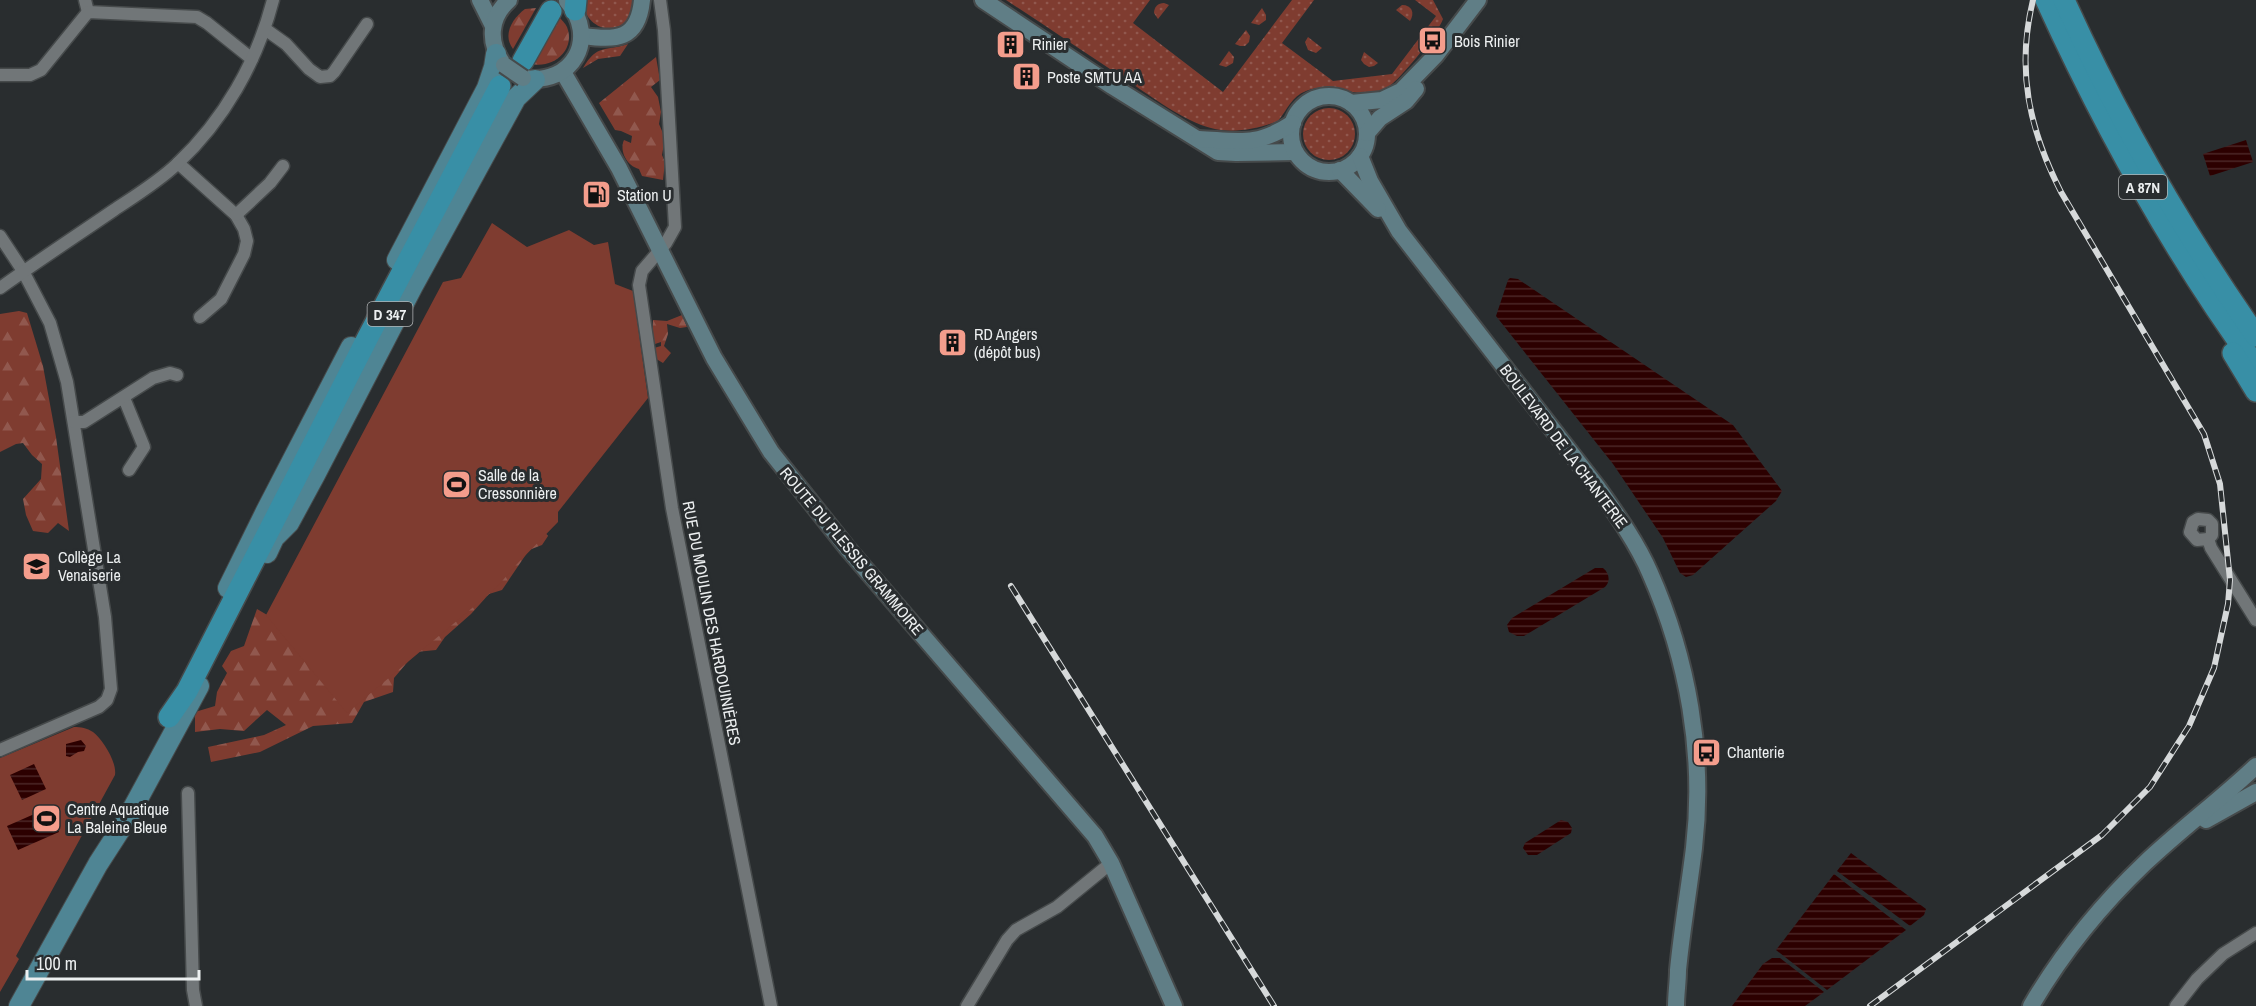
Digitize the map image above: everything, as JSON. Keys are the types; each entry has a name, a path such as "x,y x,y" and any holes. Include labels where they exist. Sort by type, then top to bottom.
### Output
{"highway":[{"name":"A 87N","path":"2046,0 2111,134 2233,318 2256,336"},
{"name":"A 87N","path":"2064,0 2124,121 2183,224 2256,366"},
{"path":"516,65 563,5"},
{"name":"D 347","path":"169,717 187,691 363,347 503,88 274,538"},
{"path":"2256,322 2233,318 2233,353 2256,391"}],"main road":[{"path":"98,864 119,815 169,717 180,688 266,511 487,88 494,67 516,65 516,98 413,286 305,494 289,523 274,538"},
{"name":"D 347","path":"20,1006 98,864 128,819 274,538"}],"street":[{"path":"0,288 130,199 178,163 224,109 252,59 265,29 273,0"},
{"path":"480,0 493,26"},
{"path":"509,0 496,15 492,40 516,65 550,78 563,72 573,62 582,36 580,22 563,5"},
{"path":"582,36 609,38 631,32 636,24 642,0"},
{"name":"RUE DU MOULIN DES HARDOUINIÈRES","path":"660,0 664,30 675,227 642,271 639,285 672,508 771,1006"},
{"path":"983,0 1218,152 1295,152"},
{"path":"1351,103 1382,100 1401,91 1436,55 1478,0"},
{"path":"0,75 30,75 41,70 86,6 197,17 252,59"},
{"path":"265,29 286,44 309,69 320,77 330,76 334,72 367,24"},
{"path":"1367,133 1380,118 1406,101 1430,71 1436,55"},
{"name":"ROUTE DU PLESSIS GRAMMOIRE","path":"563,72 619,168 714,358 748,416 793,482 848,549 1095,836 1111,863 1174,1006"},
{"path":"1328,96 1351,103 1365,122 1367,133 1360,156 1352,165 1340,170 1319,171 1310,167 1295,152 1292,142 1293,123 1298,112 1317,98 1328,96"},
{"path":"1195,139 1249,142 1275,134 1293,123"},
{"name":"BOULEVARD DE LA CHANTERIE","path":"1360,156 1370,181 1399,231"},
{"path":"178,163 236,215 244,229 247,241 244,254 222,299 200,317"},
{"path":"236,215 284,166"},
{"name":"BOULEVARD DE LA CHANTERIE","path":"1340,170 1399,231 1569,448 1624,525 1650,573 1680,655 1692,718 1698,801 1694,850 1680,946 1676,1006"},
{"path":"0,236 23,271 50,323 67,381 105,617 111,675 111,688 107,700 99,707 0,750"},
{"path":"74,422 84,422 153,378 170,373 177,375"},
{"path":"124,398 144,447 129,470"},
{"path":"2208,539 2211,549 2256,620"},
{"path":"2031,1006 2076,937 2145,863 2256,766"},
{"path":"2176,836 2256,792"},
{"path":"188,793 193,990 196,1006"},
{"path":"968,1006 1007,940 1016,930 1057,908 1111,863"},
{"path":"2176,1006 2197,979 2223,954 2256,933"}],"green space":[{"path":"582,0 634,0 631,13 625,22 617,27 608,28 591,21 585,12"},
{"path":"1006,0 1150,0 1133,23 1223,92 1292,0 1314,0 1282,43 1333,81 1392,74 1436,16 1415,0 1433,0 1443,19 1435,34 1412,63 1385,89 1373,93 1330,88 1306,91 1297,96 1278,121 1254,128 1228,131 1201,125 1179,114"},
{"path":"1164,3 1169,5 1158,19 1154,13 1155,9"},
{"path":"1402,5 1412,10 1410,21 1396,10"},
{"path":"536,8 513,49 509,38 510,27 525,9"},
{"path":"1262,8 1266,20 1259,25 1251,23"},
{"path":"558,16 566,26 569,35 565,50 561,56 547,64 531,64"},
{"path":"1246,30 1250,36 1249,42 1245,46 1235,44"},
{"path":"1308,37 1322,48 1316,53 1308,50 1305,42"},
{"path":"628,44 620,56 598,59 583,68 588,60 598,52"},
{"path":"1229,51 1234,57 1233,63 1226,67 1219,65"},
{"path":"1364,52 1378,63 1369,67 1364,64 1361,60"},
{"path":"656,57 660,80 651,87 658,97 661,112 659,124 665,138 662,155 665,162 663,180 642,176 639,169 631,165 623,153 623,144 624,140 631,143 632,136 615,130 599,103"},
{"path":"1329,108 1343,112 1351,120 1355,134 1351,148 1343,156 1329,160 1315,156 1307,148 1303,134 1307,120 1315,112"},
{"name":"Salle de la Cressonnière","path":"492,223 527,247 569,230 594,245 608,242 615,284 633,291 648,398 558,512 558,522 496,588 347,713 266,615 443,282 461,278"},
{"path":"19,311 27,313 43,366 69,531 58,523 48,533 33,531 26,515 23,499 41,479 42,464 23,443 0,452 0,314"},
{"path":"682,315 687,327 680,328 667,324 668,334 664,346 671,353 663,363 653,357 654,348 661,346 661,342 655,344 652,339 653,320 667,321"},
{"path":"542,528 548,536 542,545 529,550 502,590 489,594 445,637 436,650 416,652 394,678 393,692 364,702 352,723 313,726 260,752 211,762 208,747 264,735 286,725 267,710 244,731 220,729 195,732 195,712 215,706 217,692 227,673 222,666 231,651 244,646 257,609 274,619"},
{"name":"Centre Aquatique La Baleine Bleue","path":"74,727 91,731 101,740 112,758 115,775 16,956 19,959 0,992 0,758"}],"shaded area":[{"path":"2246,140 2253,162 2210,176 2203,154"},
{"path":"1510,278 1518,279 1733,425 1782,491 1776,501 1693,575 1686,577 1680,573 1663,538 1613,464 1496,316"},
{"path":"1595,568 1603,568 1607,572 1609,580 1605,587 1524,636 1517,636 1509,632 1507,625 1512,618"},
{"path":"81,740 86,746 84,751 70,757 66,756 66,744"},
{"path":"34,764 46,789 22,800 10,775"},
{"path":"48,808 59,832 18,850 7,826"},
{"path":"1561,820 1568,822 1572,828 1571,833 1537,855 1528,855 1523,848 1525,843"},
{"path":"1851,853 1926,909 1924,915 1910,926 1837,871"},
{"path":"1834,874 1906,930 1827,990 1776,950"},
{"path":"1772,958 1780,958 1824,992 1805,1006 1732,1006 1763,964"}],"railway":[{"path":"1870,1006 2102,835 2150,787 2189,726 2214,668 2228,604 2230,580 2220,484 2204,434 2061,192 2041,145 2029,99 2026,75 2028,26 2033,0"},
{"path":"1011,586 1274,1006"}],"place":[{"name":"Bois Rinier","path":"1433,41"},
{"name":"Rinier","path":"1011,44"},
{"name":"Poste SMTU AA","path":"1026,77"},
{"name":"Station U","path":"596,195"},
{"name":"RD Angers (dépôt bus)","path":"953,343"},
{"name":"Salle de la Cressonnière","path":"457,484"},
{"name":"Collège La Venaiserie","path":"37,566"},
{"name":"Chanterie","path":"1706,752"},
{"name":"Centre Aquatique La Baleine Bleue","path":"46,818"}]}
